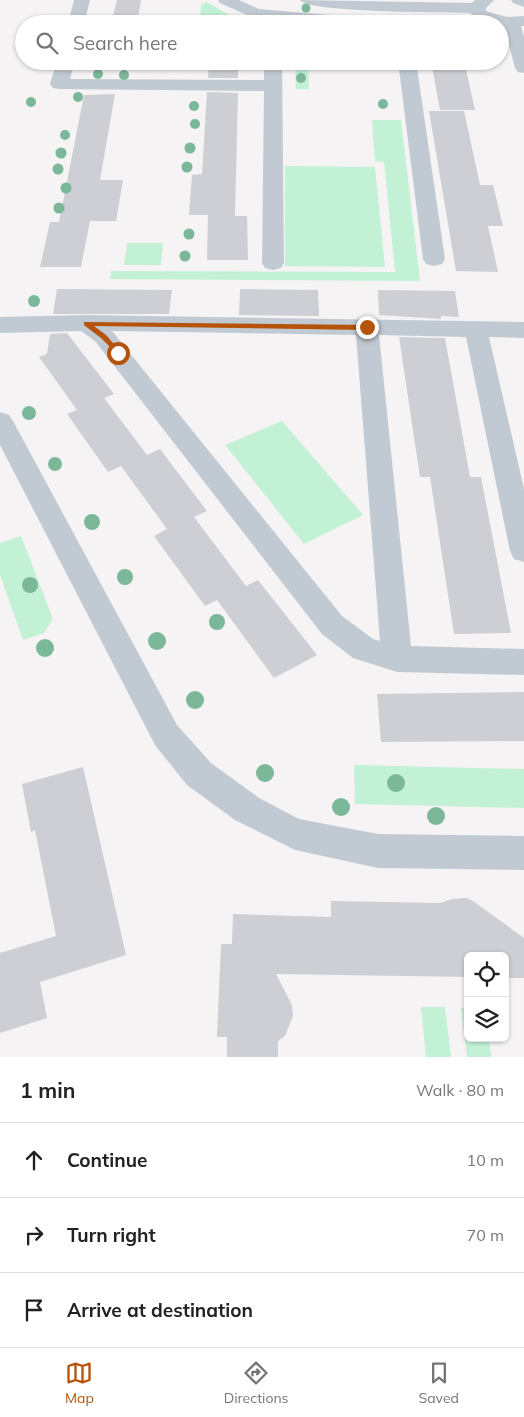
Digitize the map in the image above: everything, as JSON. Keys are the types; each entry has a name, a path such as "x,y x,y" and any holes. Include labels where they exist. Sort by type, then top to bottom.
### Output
{"street":[{"path":"78,15 82,0"},
{"path":"226,0 243,10 258,15"},
{"path":"274,15 276,0"},
{"path":"308,0 347,5 482,4 479,12 483,15"},
{"path":"520,0 524,2"},
{"path":"518,22 524,68"},
{"path":"63,70 59,84 273,86"},
{"path":"273,263 274,70"},
{"path":"407,70 434,259"},
{"path":"86,324 103,336 118,353 332,625 364,649 397,659 524,662"},
{"path":"0,325 86,324 524,330"},
{"path":"367,327 397,659"},
{"path":"476,329 524,551"},
{"path":"0,420 166,735 199,774 247,808 296,834 378,851 524,854"}],"green space":[{"path":"207,2 229,15 200,15 201,4"},
{"path":"295,70 308,70 309,89 296,89"},
{"path":"372,120 401,120 420,281 110,279 111,271 395,272 384,162 375,161"},
{"path":"285,166 375,167 385,267 285,266"},
{"path":"127,243 163,243 161,265 124,265"},
{"path":"282,421 363,515 304,544 225,445"},
{"path":"21,536 53,619 44,633 23,640 0,575 0,543"},
{"path":"354,765 524,769 524,808 355,804"},
{"path":"421,1007 445,1007 451,1057 426,1057"},
{"path":"461,1008 464,1008 464,1032"},
{"path":"465,1042 489,1042 491,1057 467,1057"}],"building":[{"path":"117,0 141,0 138,15 113,15"},
{"path":"208,70 238,70 238,78 208,78"},
{"path":"433,70 466,70 475,110 440,110"},
{"path":"207,92 238,93 235,216 247,216 248,260 207,260 208,215 189,215 192,175 202,174"},
{"path":"115,94 100,180 123,180 116,221 90,221 81,267 40,267 50,222 59,222 84,95"},
{"path":"429,111 464,111 480,185 493,185 503,226 488,226 498,272 456,271"},
{"path":"57,289 172,290 169,314 53,314"},
{"path":"240,289 318,290 319,316 239,315"},
{"path":"378,290 455,291 459,317 441,316 441,319 379,315"},
{"path":"67,333 114,394 104,398 147,455 160,449 207,511 194,517 246,586 258,580 317,655 274,678 217,600 205,606 154,536 167,529 121,466 108,472 67,414 77,410 39,357 47,354 50,334"},
{"path":"399,337 445,338 470,477 481,477 511,633 454,634 430,477 420,477"},
{"path":"524,692 524,741 381,742 377,694"},
{"path":"83,767 126,955 40,982 47,1018 0,1033 0,953 56,936 35,830 31,832 22,784"},
{"path":"466,898 473,901 524,938 524,978 509,978 509,952 464,952 464,977 276,974 292,1005 293,1016 285,1036 278,1041 278,1057 227,1057 227,1037 217,1037 221,944 232,944 233,914 331,917 331,901 441,903 452,899"}],"route":[{"path":"118,353 103,336 86,324 367,327"}]}
